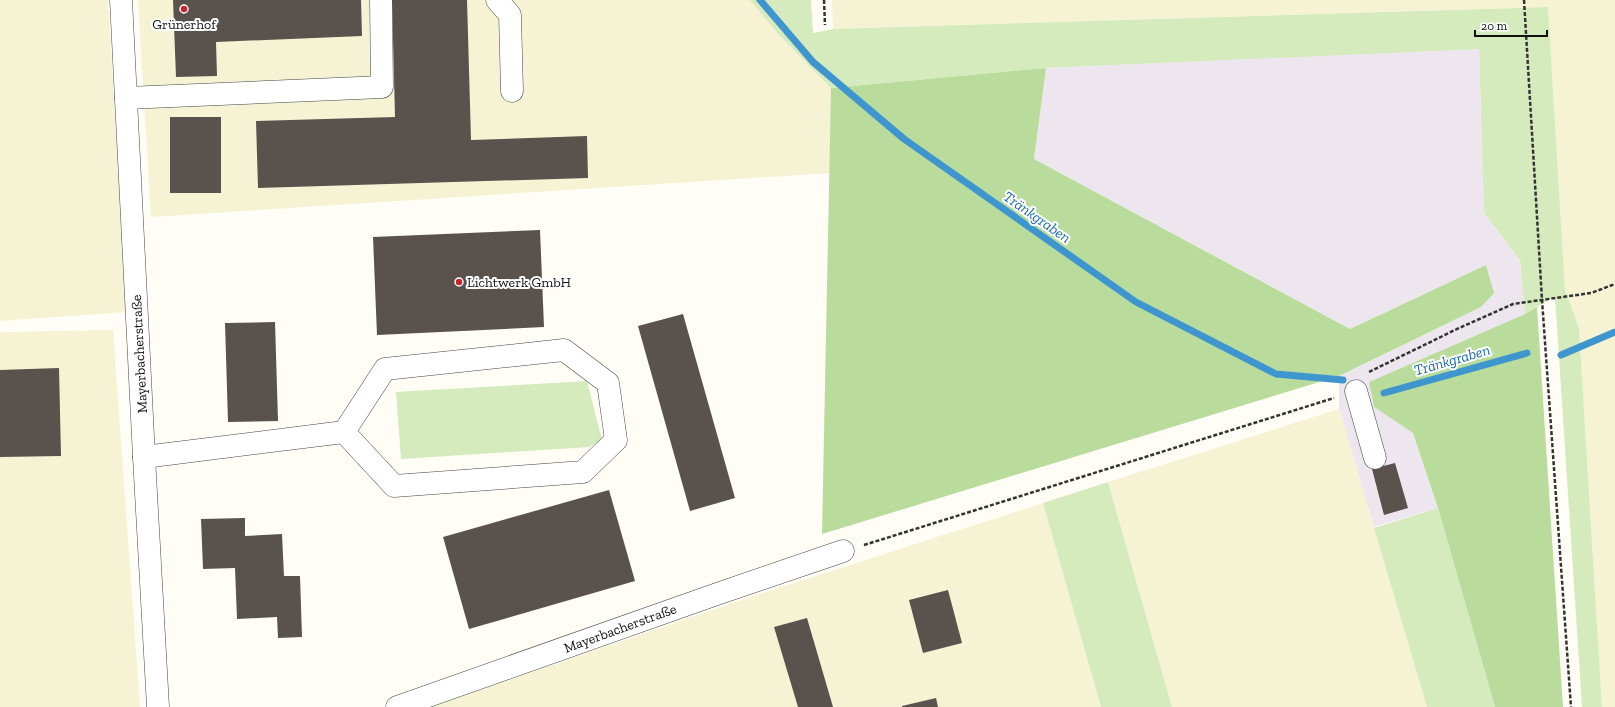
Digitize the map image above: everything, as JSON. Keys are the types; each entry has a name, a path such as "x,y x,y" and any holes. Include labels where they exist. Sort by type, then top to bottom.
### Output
{"street":[{"name":"Mayerbacherstraße","path":"121,0 158,707"},
{"path":"126,98 382,87 381,0"},
{"path":"497,0 510,15 512,91"},
{"path":"144,457 344,432 385,369 564,350 608,383 616,440 583,472 394,486 344,432"},
{"path":"1356,391 1375,458"},
{"name":"Mayerbacherstraße","path":"397,707 843,551"}],"path":[{"path":"824,0 825,25"},
{"path":"1524,0 1542,300 1571,707"},
{"path":"843,551 1356,391 1358,377 1512,304 1590,293 1615,284"}],"shaded area":[{"path":"0,0 108,0 127,312 0,321"},
{"path":"138,0 750,0 778,34 831,88 830,173 151,217"},
{"path":"832,0 1615,0 1615,707 1602,707 1579,328 1565,290 1548,7 833,29"},
{"path":"1479,48 1484,213 1520,260 1525,314 1369,382 1374,407 1413,433 1438,508 1374,527 1339,409 1339,376 1481,307 1486,265 1350,329 1034,159 1046,68"},
{"path":"113,330 140,707 0,707 0,332"},
{"path":"1339,409 1427,707 1172,707 1108,482"},
{"path":"1043,503 1101,707 430,707 747,598"}],"green space":[{"path":"750,0 811,0 813,33 833,29 1548,7 1565,290 1579,328 1602,707 1582,707 1555,296 1525,314 1520,260 1484,213 1479,49 1046,68 831,88 778,34"},
{"path":"1046,68 1034,159 1350,329 1486,265 1494,293 1481,307 1339,376 822,534 831,88"},
{"path":"1537,307 1563,707 1495,707 1438,508 1413,433 1374,407 1369,382 1525,314"},
{"path":"587,381 602,440 589,447 401,459 396,392"},
{"path":"1108,482 1172,707 1101,707 1043,503"},
{"path":"1438,508 1495,707 1427,707 1374,528"}],"building":[{"path":"173,0 361,0 362,36 216,42 217,76 176,77"},
{"path":"392,0 467,0 471,140 587,136 588,178 258,188 256,121 395,117"},
{"path":"170,117 221,117 221,193 170,193"},
{"name":"Lichtwerk GmbH","path":"540,230 544,327 377,335 373,237"},
{"path":"683,314 735,498 690,511 638,326"},
{"path":"275,322 278,421 228,422 225,323"},
{"path":"59,368 61,456 0,457 0,370"},
{"path":"1395,463 1408,508 1384,515 1372,469"},
{"path":"609,490 635,581 469,629 443,537"},
{"path":"245,518 245,536 282,534 284,576 300,576 302,637 278,638 277,617 237,619 235,568 203,569 201,519"},
{"path":"948,590 962,643 923,653 909,600"},
{"path":"807,618 833,707 798,707 774,627"},
{"path":"936,698 938,707 902,707 902,706"}],"waterway":[{"name":"Tränkgraben","path":"760,0 813,62 904,139 1136,302 1276,374 1343,380"},
{"name":"Tränkgraben","path":"1561,355 1615,332"},
{"name":"Tränkgraben","path":"1384,393 1527,353"}],"place":[{"name":"Grünerhof","path":"184,9"},
{"name":"Lichtwerk GmbH","path":"459,282"}]}
